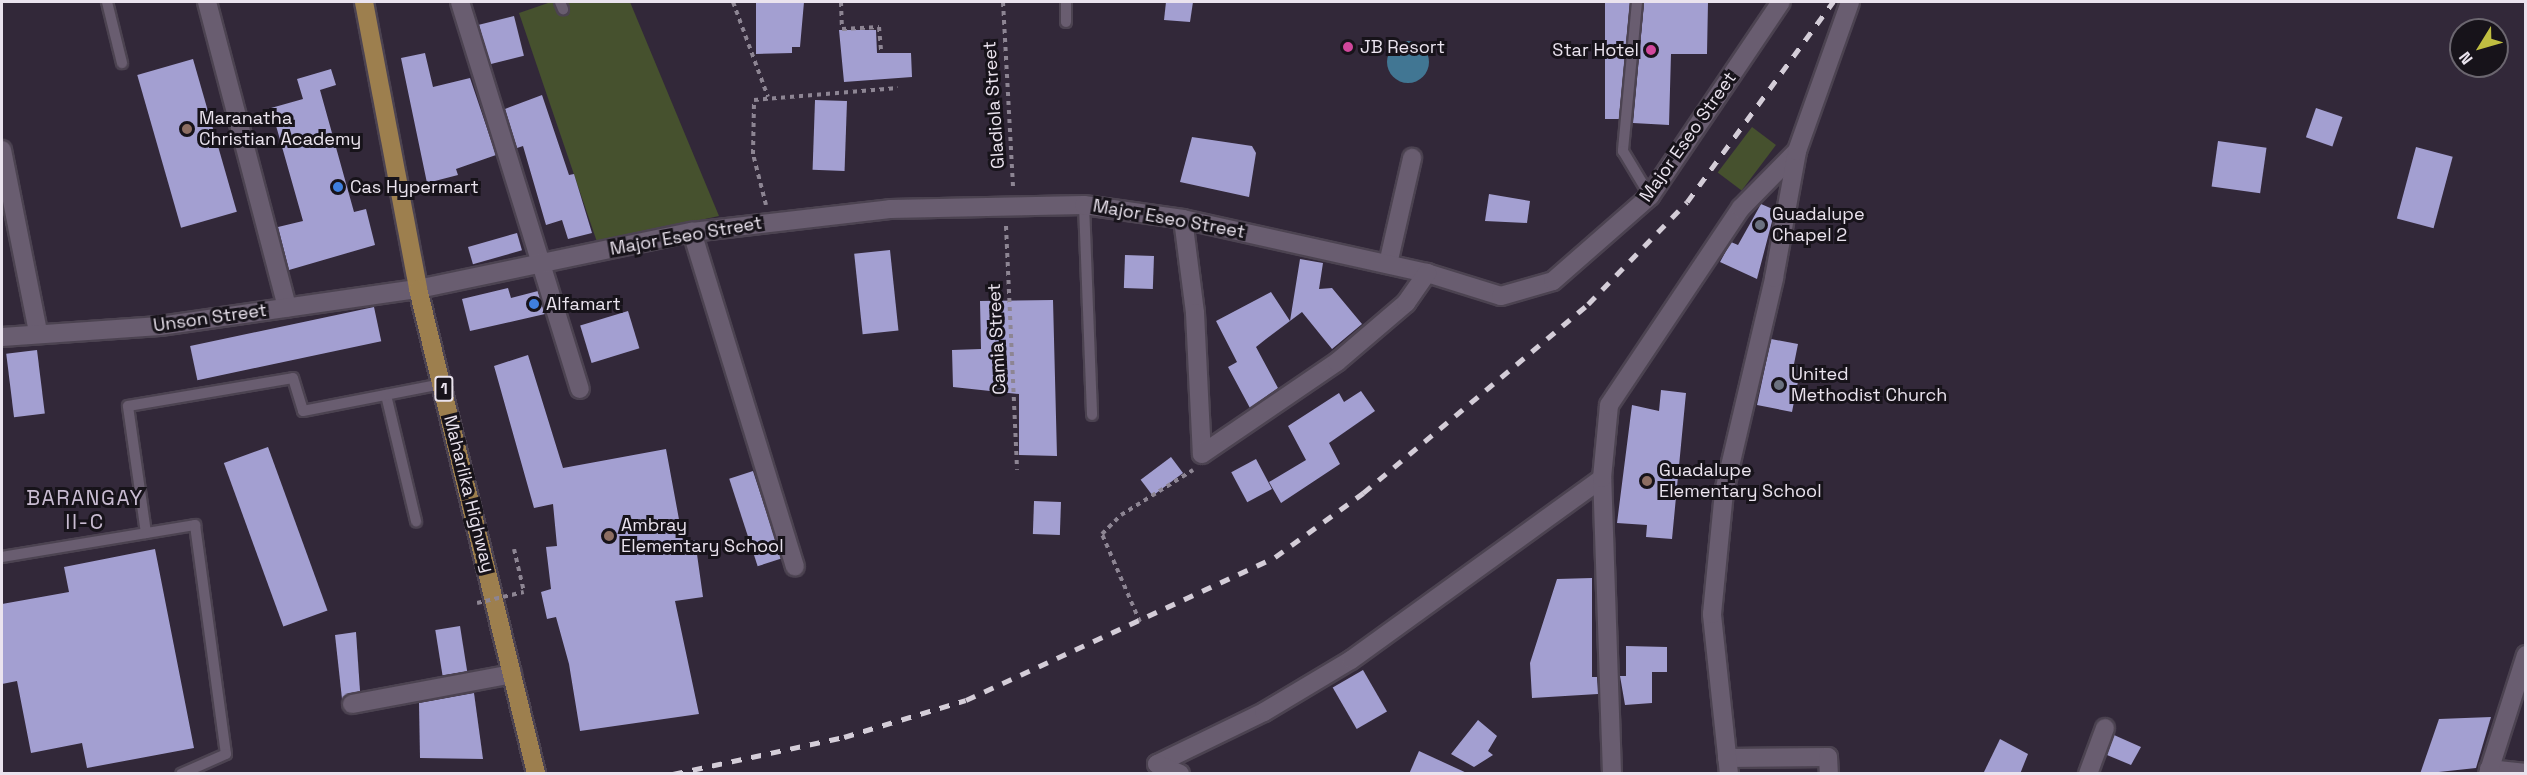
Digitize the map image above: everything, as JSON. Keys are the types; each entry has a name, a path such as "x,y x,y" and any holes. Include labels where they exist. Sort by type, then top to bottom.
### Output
{"main road":[{"name":"Maharlika Highway","path":"364,2 418,289 536,774"}],"street":[{"path":"207,2 287,308"},
{"path":"460,2 544,263 580,389"},
{"name":"Major Eseo Street","path":"418,289 692,232 770,220 890,209 1084,205 1183,219 1427,273 1501,296 1553,281 1650,196 1781,2"},
{"path":"1829,774 1828,757 1728,766 1712,614 1724,492 1774,278 1797,151 1850,2"},
{"path":"2,150 38,331"},
{"path":"1612,774 1602,478 1609,405 1741,208 1797,151"},
{"path":"1388,264 1412,158"},
{"path":"1183,219 1195,313 1202,453"},
{"path":"692,232 795,567"},
{"path":"1202,453 1337,362 1406,303 1427,273"},
{"name":"Unson Street","path":"2,337 38,331 160,326 418,289"},
{"path":"1180,774 1156,764 1264,712 1351,660 1602,478"},
{"path":"2524,662 2489,771 2526,773"},
{"path":"352,704 512,674"},
{"path":"2088,774 2105,728"}],"lane":[{"path":"107,2 122,63"},
{"path":"1066,2 1066,21"},
{"path":"1637,2 1623,151 1650,196"},
{"path":"1084,205 1092,416"},
{"path":"146,533 128,406 293,378 303,411 442,384"},
{"path":"386,395 416,521"},
{"path":"2,557 195,525 207,592 226,754 181,774"}],"path":[{"path":"733,2 768,97"},
{"path":"841,2 842,29 879,27 881,52"},
{"name":"Gladiola Street","path":"1003,2 1009,207"},
{"path":"770,220 753,154 754,100 768,97 806,99 898,88"},
{"name":"Camia Street","path":"1009,207 1017,470"},
{"path":"1140,622 1102,534 1121,515 1191,475 1202,453"},
{"path":"477,603 524,592 514,549"}],"green space":[{"path":"551,2 630,2 719,216 597,242 519,13"},
{"path":"1752,127 1776,145 1742,191 1718,173"}],"water":[{"path":"1408,41 1416,42 1423,47 1428,54 1428,70 1423,77 1416,82 1408,83 1400,82 1393,77 1388,70 1387,62 1388,54 1393,47 1400,42"}],"building":[{"path":"756,2 804,2 800,47 792,47 792,53 756,54"},
{"path":"1166,2 1193,2 1190,22 1164,20"},
{"path":"1605,2 1630,2 1630,119 1605,119"},
{"path":"1644,2 1708,2 1707,54 1671,54 1669,125 1633,123"},
{"path":"514,16 524,56 489,64 479,25"},
{"path":"839,30 876,30 877,53 911,53 912,77 844,82"},
{"path":"425,53 433,87 470,78 496,155 456,169 458,175 427,183 401,58"},
{"path":"193,59 237,212 181,228 137,75"},
{"path":"331,69 336,85 320,90 354,212 366,209 375,245 289,270 278,227 303,221 271,108 303,99 297,79"},
{"path":"542,95 569,175 574,174 592,233 568,239 562,220 546,225 523,146 517,148 505,109"},
{"path":"815,100 847,101 845,171 813,170"},
{"path":"2316,108 2342,117 2332,146 2306,137"},
{"path":"1192,137 1252,146 1256,153 1249,197 1180,182"},
{"path":"2218,141 2267,148 2260,193 2212,187"},
{"path":"2416,147 2453,157 2434,228 2397,218"},
{"path":"1489,194 1530,201 1527,223 1485,221"},
{"path":"1761,204 1775,210 1757,279 1720,262 1731,242 1738,245"},
{"path":"517,233 522,250 473,264 468,247"},
{"path":"890,250 898,331 863,334 854,254"},
{"path":"1125,255 1154,256 1153,289 1124,288"},
{"path":"1300,259 1323,263 1319,289 1332,288 1362,324 1332,349 1302,312 1290,321"},
{"path":"508,288 511,298 538,291 545,314 470,331 462,299"},
{"path":"1271,292 1290,321 1256,347 1278,388 1250,408 1228,367 1237,362 1216,321"},
{"path":"1053,300 1057,456 1019,455 1019,394 953,387 952,350 981,349 980,301"},
{"path":"374,307 381,341 197,380 190,346"},
{"path":"628,311 639,348 592,363 580,326"},
{"name":"United Methodist Church","path":"1771,339 1798,344 1794,364 1801,366 1792,412 1757,405"},
{"path":"37,350 45,414 14,417 6,354"},
{"path":"528,355 563,468 666,449 683,541 695,540 703,597 675,601 699,714 580,731 569,664 556,617 547,619 541,592 551,589 546,547 557,546 553,504 534,508 494,366"},
{"name":"Guadalupe Elementary School","path":"1661,390 1686,393 1672,539 1646,537 1647,525 1617,523 1632,405 1659,411"},
{"path":"1361,391 1375,411 1329,443 1340,464 1281,503 1269,482 1306,460 1288,426 1339,393 1344,402"},
{"path":"268,447 328,611 283,627 224,463"},
{"path":"1171,457 1183,473 1153,496 1141,480"},
{"path":"1256,459 1272,489 1247,502 1231,472"},
{"path":"753,471 781,558 758,566 729,479"},
{"path":"1034,501 1061,502 1060,535 1033,534"},
{"path":"155,549 194,748 87,768 82,743 31,753 17,681 2,684 2,604 69,592 64,567"},
{"path":"1592,578 1592,677 1597,677 1598,694 1532,698 1530,663 1557,579"},
{"path":"460,626 467,671 443,675 435,630"},
{"path":"356,632 360,691 342,699 335,635"},
{"path":"1626,646 1667,647 1667,672 1652,672 1652,703 1625,705 1620,676 1626,676"},
{"path":"1363,670 1387,712 1357,729 1333,688"},
{"path":"474,693 483,759 420,758 419,703"},
{"path":"2491,717 2476,768 2420,774 2439,719"},
{"path":"1478,720 1497,736 1488,751 1493,755 1474,767 1451,754"},
{"path":"2114,735 2141,747 2131,765 2107,755"},
{"path":"2000,739 2028,754 2020,774 1983,774"},
{"path":"1419,751 1469,774 1409,774"}],"railway":[{"path":"673,774 844,737 966,700 1275,557 1363,493 1588,304 1687,202 1833,2"}],"place":[{"name":"JB Resort","path":"1348,47"},
{"name":"Star Hotel","path":"1651,50"},
{"name":"Maranatha Christian Academy","path":"187,129"},
{"name":"Cas Hypermart","path":"338,187"},
{"name":"Guadalupe Chapel 2","path":"1760,225"},
{"name":"Alfamart","path":"534,304"},
{"name":"United Methodist Church","path":"1779,385"},
{"name":"Guadalupe Elementary School","path":"1647,481"},
{"name":"Ambray Elementary School","path":"609,536"}],"district":[{"name":"BARANGAY II-C","path":"85,510"}]}
